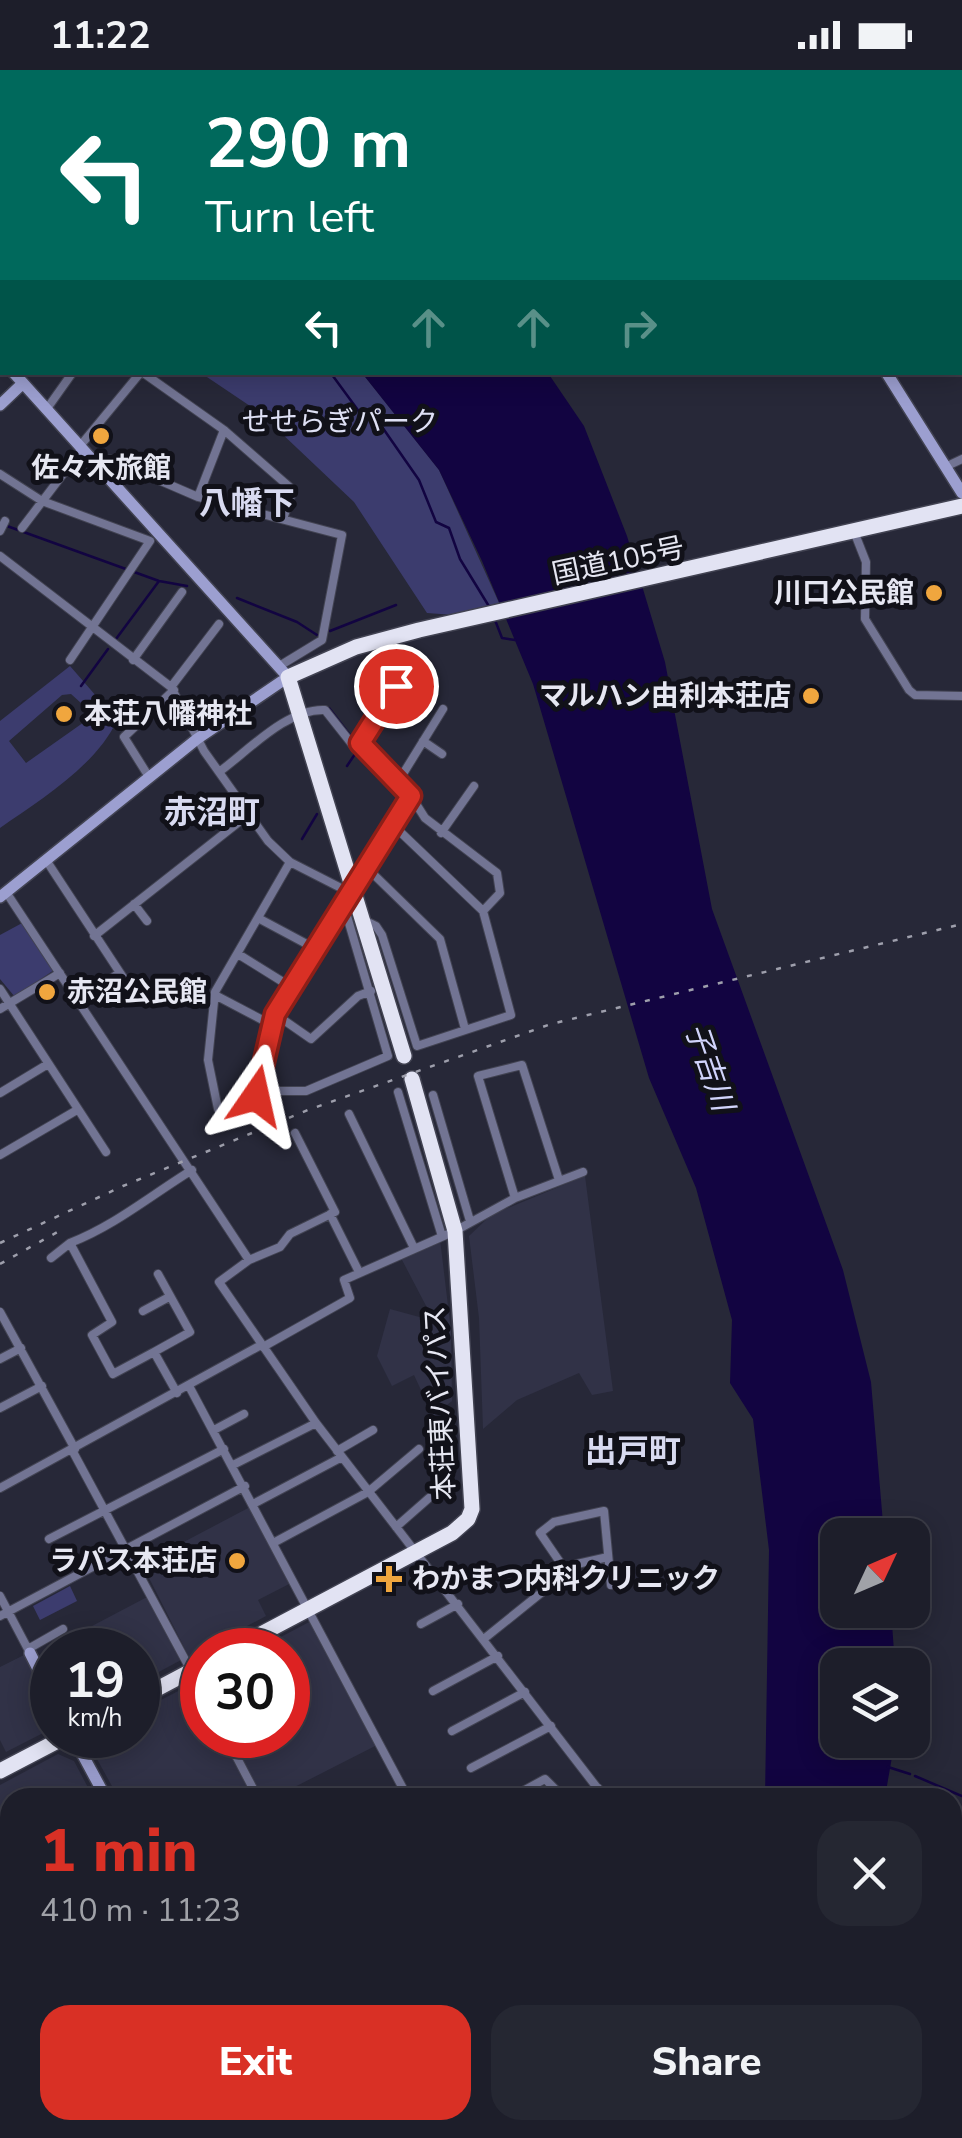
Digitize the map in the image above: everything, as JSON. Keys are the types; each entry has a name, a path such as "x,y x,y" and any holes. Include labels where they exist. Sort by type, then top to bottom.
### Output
{"highway":[{"name":"国道105号","path":"285,671 419,630 855,534 962,506"},
{"path":"285,671 404,1056"},
{"name":"本荘東バイパス","path":"272,1628 462,1526 472,1509 448,1232 412,1079"},
{"path":"0,1770 30,1755"}],"street":[{"path":"15,375 285,671"},
{"path":"46,410 71,375"},
{"path":"22,528 139,375"},
{"path":"145,375 224,430 293,490 284,516"},
{"path":"888,375 962,492"},
{"path":"0,406 21,384"},
{"path":"198,497 224,430"},
{"path":"945,467 962,459"},
{"path":"95,463 110,460 198,497 284,516 342,536 322,640 3,894 80,1001 249,1260"},
{"path":"0,474 42,500 150,541"},
{"path":"0,532 6,521"},
{"path":"855,534 866,562 865,618 910,690 915,695 962,696"},
{"path":"70,660 150,541 163,535"},
{"path":"0,556 172,689 219,772 290,862 340,888 352,890"},
{"path":"133,660 182,592"},
{"path":"149,777 124,738 172,689 219,624"},
{"path":"219,772 301,714 325,710 355,748 412,660"},
{"path":"398,782 442,709"},
{"path":"423,741 442,754"},
{"path":"360,743 441,833 497,873 500,893 483,911"},
{"path":"441,833 474,786"},
{"path":"256,1096 275,1014 411,796"},
{"path":"94,936 250,814"},
{"path":"362,920 376,926 382,935 417,1046 511,1015 483,911 393,825"},
{"path":"46,860 128,984"},
{"path":"290,862 215,995 208,1060 218,1109 256,1096 306,1091 384,1061 388,1050 344,906"},
{"path":"368,868 440,939 465,1029"},
{"path":"134,904 148,921"},
{"path":"258,918 316,949"},
{"path":"238,954 291,986"},
{"path":"4,1006 60,973"},
{"path":"80,1001 119,973"},
{"path":"0,989 4,1006 106,1152"},
{"path":"275,1014 310,1039 358,996 372,991"},
{"path":"215,995 272,1025"},
{"path":"0,1093 48,1064"},
{"path":"516,1198 478,1076 522,1065 559,1180"},
{"path":"398,1092 448,1232"},
{"path":"433,1095 470,1220"},
{"path":"0,1155 77,1110"},
{"path":"349,1114 413,1246"},
{"path":"295,1133 334,1212 290,1234 280,1247 249,1260 219,1282 316,1423 598,1788"},
{"path":"51,1258 70,1243 110,1227 124,1213 192,1170"},
{"path":"0,1488 350,1298 344,1280 516,1198 583,1172"},
{"path":"330,1214 359,1272"},
{"path":"70,1243 112,1322 92,1335 114,1374 190,1332 158,1274"},
{"path":"143,1311 169,1297"},
{"path":"0,1312 125,1551 180,1640"},
{"path":"0,1359 21,1348"},
{"path":"154,1352 176,1393"},
{"path":"0,1408 42,1386"},
{"path":"189,1386 403,1788"},
{"path":"214,1430 244,1414"},
{"path":"233,1465 316,1423"},
{"path":"254,1503 340,1454 373,1430"},
{"path":"49,1539 224,1449"},
{"path":"275,1542 368,1492 418,1449"},
{"path":"4,1614 245,1486"},
{"path":"396,1527 429,1498"},
{"path":"566,1572 540,1533 554,1522 604,1511 611,1585"},
{"path":"485,1638 577,1564 608,1557"},
{"path":"0,1596 4,1614 29,1651"},
{"path":"421,1624 458,1604"},
{"path":"433,1691 498,1656"},
{"path":"452,1732 525,1692"},
{"path":"472,1768 551,1726"},
{"path":"83,1758 100,1788"},
{"path":"238,1758 253,1788"},
{"path":"528,1788 545,1779 554,1788"}],"shaded area":[{"path":"585,1176 613,1391 592,1395 579,1373 517,1400 483,1429 479,1318 469,1236 491,1215"},
{"path":"440,1239 451,1331 452,1401 433,1416 414,1375 392,1386 377,1356 390,1309 434,1321 401,1258"},
{"path":"252,1506 293,1582 258,1600 266,1616 243,1628 180,1628 180,1639 142,1564"},
{"path":"149,1596 180,1653 180,1661 160,1671 160,1628 92,1626"},
{"path":"313,1620 379,1744 293,1788 256,1788 241,1758 310,1758 310,1628 298,1628"},
{"path":"26,1654 30,1664 30,1740 6,1752 0,1740 0,1667"},
{"path":"180,1690 180,1758 235,1758 251,1788 113,1788 96,1758 160,1758 160,1701"},
{"path":"51,1758 67,1758 74,1761 88,1788 0,1788"}],"green space":[{"name":"せせらぎパーク","path":"204,375 364,375 439,470 500,605 454,615 427,613 354,502 259,412"},
{"path":"70,666 117,720 82,767 0,828 0,721","holes":["71,694 91,712 87,720 26,763 9,741 62,695"]},
{"path":"24,922 54,970 15,997 0,979 0,935"},
{"path":"70,1586 77,1601 40,1620 33,1606"}],"water":[{"name":"子吉川","path":"364,375 549,375 584,426 627,536 665,662 712,909 843,1270 871,1382 883,1518 820,1518 820,1628 892,1628 894,1648 820,1648 820,1758 892,1758 887,1788 765,1788 769,1550 753,1419 730,1383 732,1320 696,1188 649,1078 533,684 439,470"}],"waterway":[{"path":"332,375 363,417 380,424 419,480 436,522 449,528 460,559 490,608"},
{"path":"7,526 159,581 187,586"},
{"path":"116,639 159,581"},
{"path":"237,598 297,622 317,635"},
{"path":"330,631 396,605"},
{"path":"495,620 502,638 515,640"},
{"path":"81,686 108,649"},
{"path":"329,708 353,739"},
{"path":"347,766 355,754"},
{"path":"376,769 380,773"},
{"path":"385,778 406,797"},
{"path":"302,839 317,814"},
{"path":"888,1767 910,1774"},
{"path":"915,1776 943,1788"}],"railway":[{"path":"0,1243 123,1186 308,1110 551,1024 962,924"},
{"path":"0,1264 61,1230"}],"place":[{"name":"佐々木旅館","path":"101,436"},
{"name":"川口公民館","path":"934,593"},
{"name":"マルハン由利本荘店","path":"811,696"},
{"name":"本荘八幡神社","path":"64,714"},
{"name":"赤沼公民館","path":"47,992"},
{"name":"ラパス本荘店","path":"237,1561"},
{"name":"わかまつ内科クリニック","path":"389,1579"}],"district":[{"name":"八幡下","path":"247,503"},
{"name":"赤沼町","path":"212,812"},
{"name":"出戸町","path":"633,1451"}],"route":[{"path":"256,1096 275,1014 411,796 360,743 396,686"}]}
